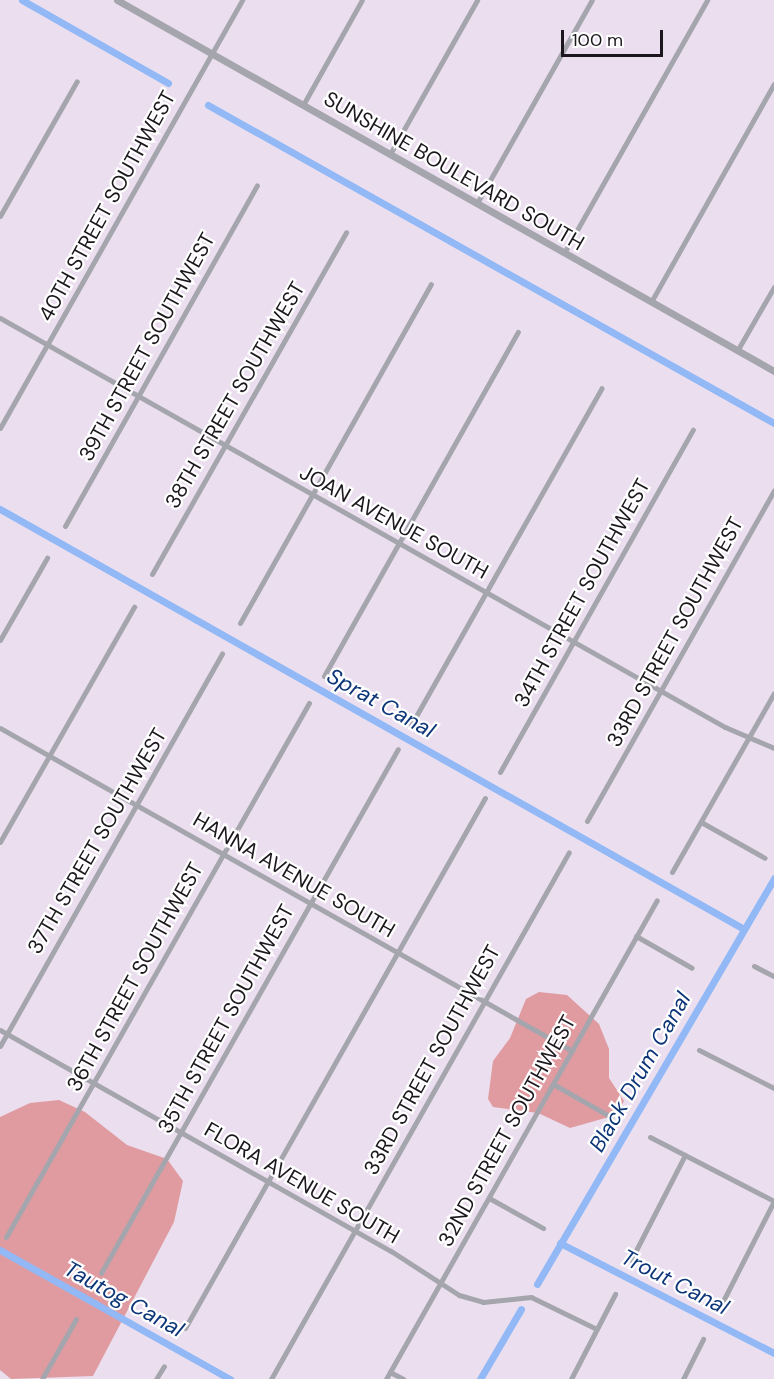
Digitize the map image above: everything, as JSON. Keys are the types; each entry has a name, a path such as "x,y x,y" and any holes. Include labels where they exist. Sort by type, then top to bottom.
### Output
{"street":[{"name":"40TH STREET SOUTHWEST","path":"0,428 242,0"},
{"path":"303,105 363,0"},
{"path":"390,154 477,0"},
{"path":"477,203 592,0"},
{"path":"564,253 707,0"},
{"name":"SUNSHINE BOULEVARD SOUTH","path":"120,1 774,371"},
{"path":"0,216 77,81"},
{"path":"651,302 774,84"},
{"name":"39TH STREET SOUTHWEST","path":"65,526 257,185"},
{"name":"38TH STREET SOUTHWEST","path":"152,574 346,232"},
{"path":"240,623 431,284"},
{"path":"738,351 774,287"},
{"name":"JOAN AVENUE SOUTH","path":"0,318 660,691 732,731 750,735 774,748"},
{"path":"324,676 518,333"},
{"path":"411,725 602,388"},
{"name":"34TH STREET SOUTHWEST","path":"500,772 693,430"},
{"name":"33RD STREET SOUTHWEST","path":"586,820 774,490"},
{"path":"0,640 47,558"},
{"path":"0,842 134,607"},
{"name":"37TH STREET SOUTHWEST","path":"0,1046 222,653"},
{"path":"672,872 774,693"},
{"name":"36TH STREET SOUTHWEST","path":"6,1237 309,703"},
{"name":"HANNA AVENUE SOUTH","path":"0,728 572,1051"},
{"name":"35TH STREET SOUTHWEST","path":"101,1273 398,749"},
{"path":"185,1328 485,798"},
{"path":"701,822 765,858"},
{"name":"33RD STREET SOUTHWEST","path":"271,1379 569,852"},
{"name":"32ND STREET SOUTHWEST","path":"386,1379 657,900"},
{"path":"636,936 692,968"},
{"path":"754,966 774,976"},
{"name":"FLORA AVENUE SOUTH","path":"0,1030 474,1301 538,1299 597,1329"},
{"path":"699,1050 774,1088"},
{"path":"553,1084 610,1117"},
{"path":"650,1137 774,1201 722,1304"},
{"path":"631,1260 685,1155"},
{"path":"489,1197 543,1228"},
{"path":"571,1379 615,1294"},
{"path":"42,1379 76,1319"},
{"path":"683,1379 703,1339"},
{"path":"156,1379 164,1366"},
{"path":"390,1372 403,1379"}],"shaded area":[{"path":"539,992 567,995 599,1024 609,1049 609,1078 624,1101 616,1115 570,1128 538,1113 493,1107 488,1099 493,1061 510,1038 526,999"},
{"path":"59,1100 85,1112 127,1145 167,1159 183,1181 174,1222 93,1376 11,1379 0,1370 0,1117 30,1103"}],"waterway":[{"path":"22,0 168,83"},
{"path":"208,105 774,423"},
{"name":"Sprat Canal","path":"0,509 744,929"},
{"name":"Black Drum Canal","path":"537,1284 774,878"},
{"name":"Trout Canal","path":"560,1243 774,1353"},
{"name":"Tautog Canal","path":"0,1250 230,1379"},
{"name":"Black Drum Canal","path":"480,1379 521,1309"}]}
